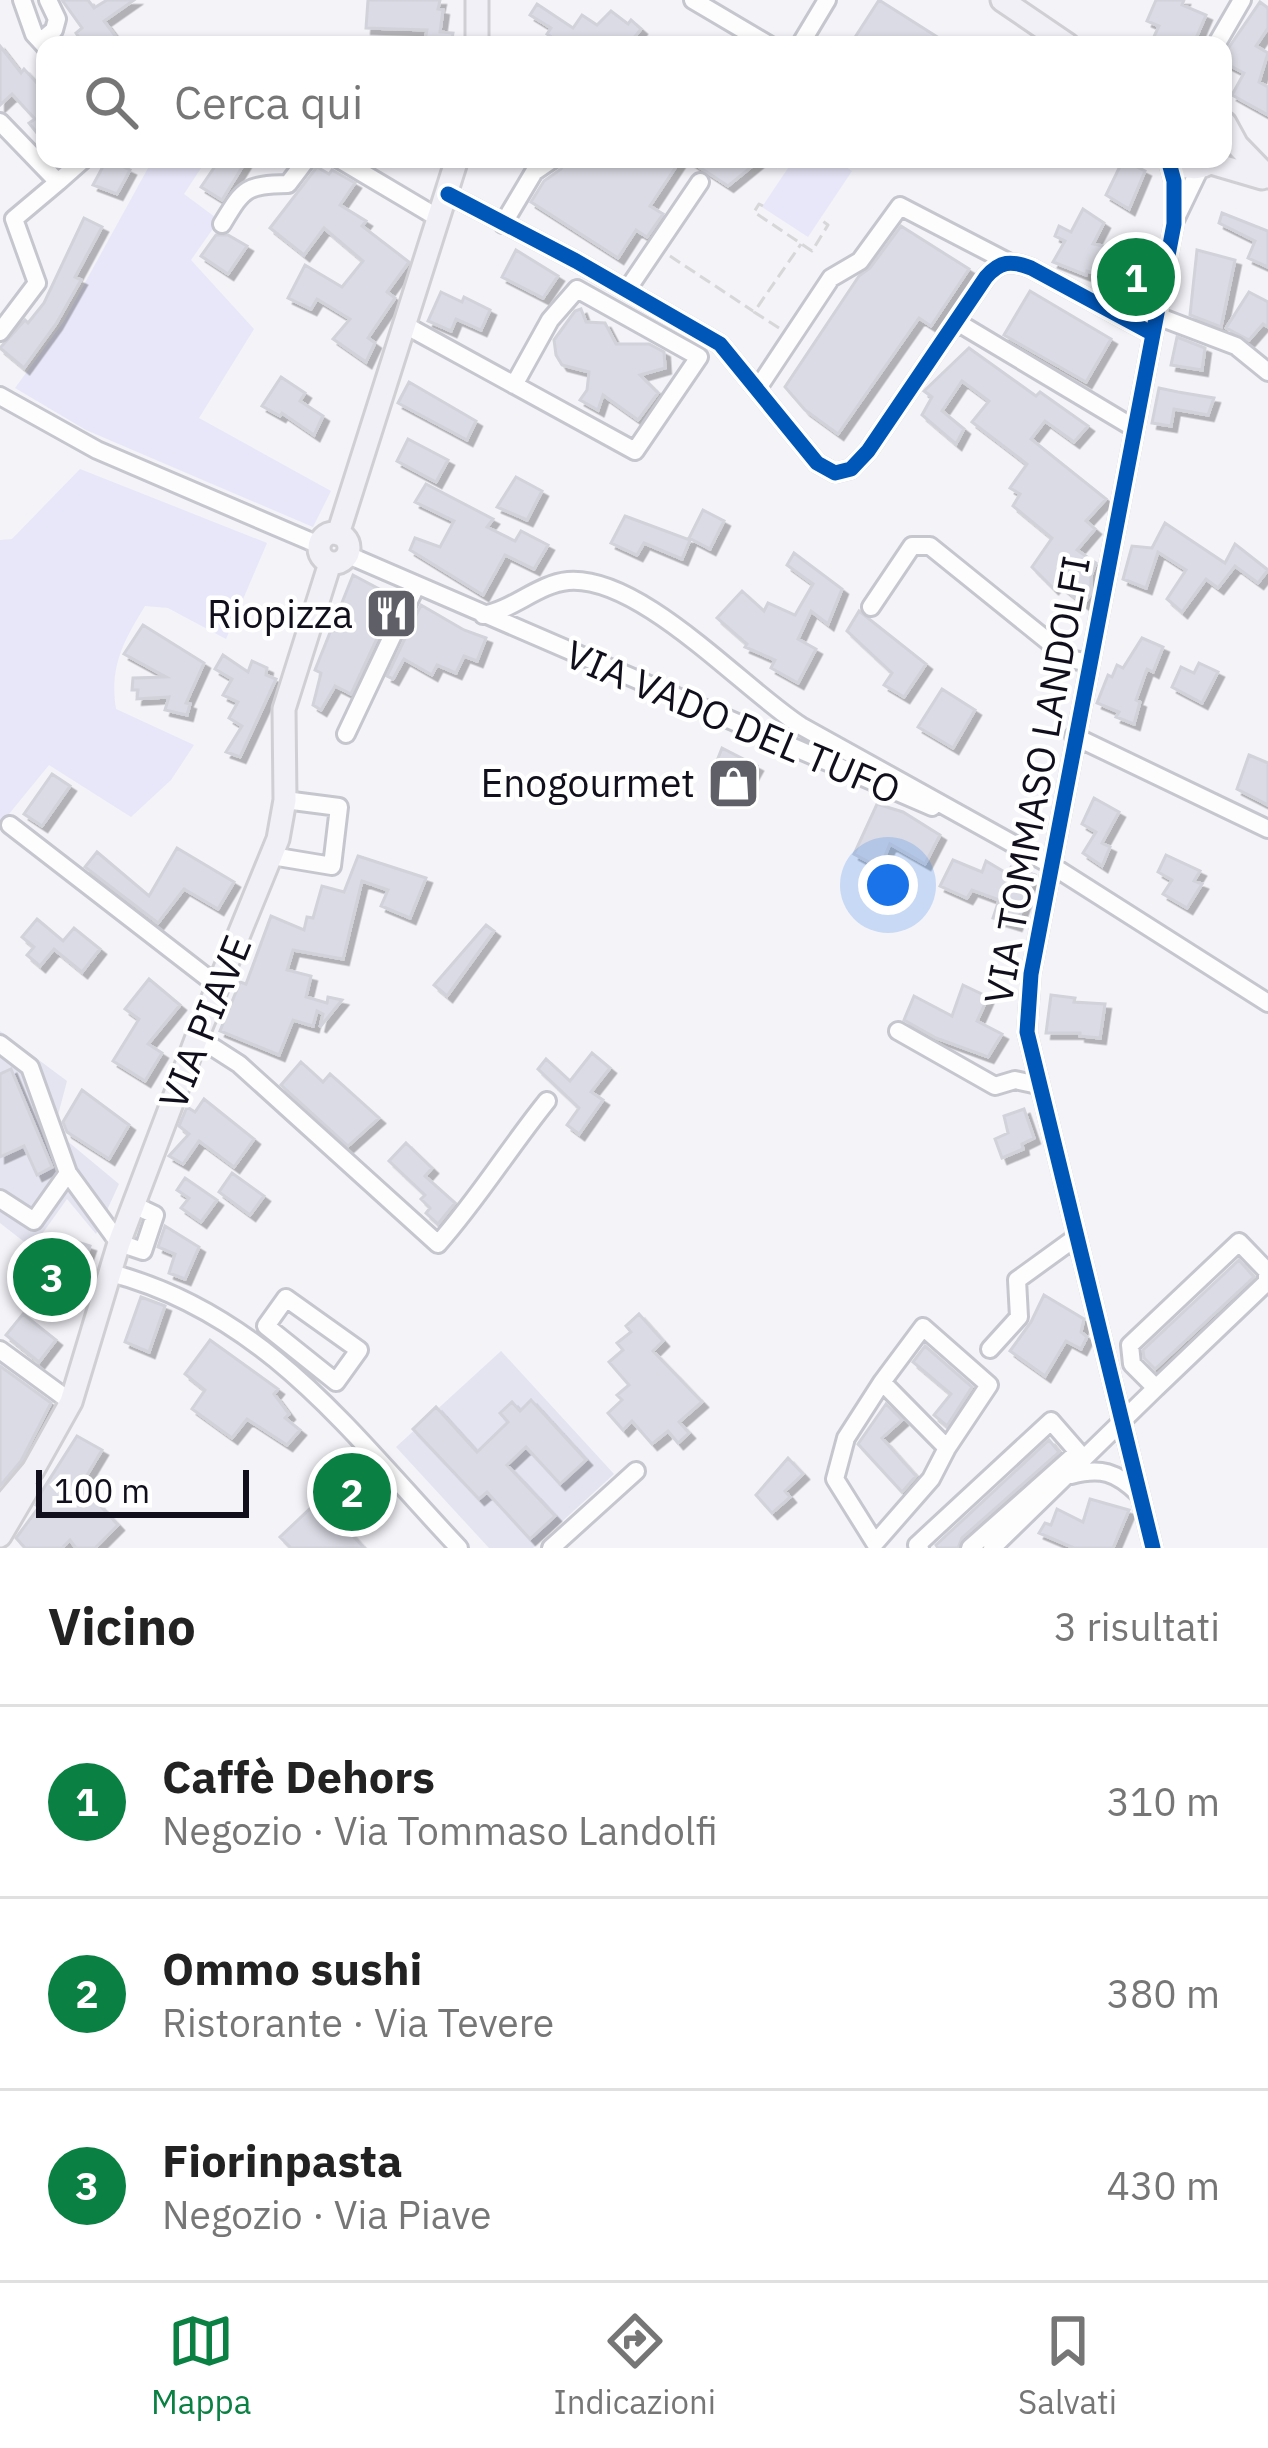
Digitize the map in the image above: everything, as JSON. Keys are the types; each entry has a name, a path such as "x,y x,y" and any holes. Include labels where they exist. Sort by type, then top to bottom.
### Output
{"main road":[{"path":"476,0 477,36"},
{"path":"1002,0 1055,36"},
{"path":"1232,135 1268,179"},
{"path":"1232,167 1268,179"},
{"name":"VIA PIAVE","path":"0,1509 33,1470 71,1402 119,1244 272,856 285,800 284,709 455,168"},
{"name":"VIA PIAVE","path":"0,1536 25,1497 33,1470"}],"street":[{"path":"22,0 36,36"},
{"path":"48,0 57,19 49,36"},
{"path":"692,0 754,36"},
{"path":"805,36 827,0"},
{"path":"1221,36 1242,0"},
{"path":"0,122 36,159"},
{"path":"44,168 58,182"},
{"path":"0,332 37,283 14,219 74,168"},
{"path":"222,224 241,192 254,184 288,184 300,168"},
{"path":"354,168 440,219"},
{"path":"502,224 540,168"},
{"name":"VIA TOMMASO LANDOLFI","path":"1153,1548 1027,1032 1031,974 1074,736 1174,224 1170,168"},
{"name":"VIA TOMMASO LANDOLFI","path":"1174,224 1207,168"},
{"path":"627,290 700,182"},
{"path":"448,194 720,344 817,463 842,473 868,451 992,271 1007,262"},
{"path":"758,388 831,278 860,261 900,206 1007,262 1031,268 1155,325 1236,346 1268,372"},
{"path":"405,325 514,385 634,451 699,357 577,289 561,303 514,385"},
{"path":"957,322 1135,428"},
{"name":"VIA VADO DEL TUFO","path":"0,396 97,450 983,828"},
{"path":"871,607 911,546 930,546 1070,659 1089,663"},
{"name":"VIA VADO DEL TUFO","path":"483,615 502,612 560,582 590,583 632,597 763,701 1051,865 1268,1004"},
{"path":"346,734 416,586"},
{"path":"1074,736 1268,829"},
{"path":"272,856 332,866 339,807 285,800"},
{"path":"10,825 218,986"},
{"path":"898,1031 995,1086 1016,1080 1038,1085"},
{"path":"197,1037 239,1064 439,1244 547,1101"},
{"path":"0,1044 30,1067 68,1174 119,1244"},
{"path":"0,1198 34,1221 68,1174"},
{"path":"990,1349 1019,1317 1017,1280 1076,1238"},
{"path":"992,1548 1267,1282 1267,1271 1239,1242 1130,1345 1132,1364 1156,1388"},
{"path":"111,1273 183,1297 261,1334 336,1382 359,1350 286,1298 261,1334"},
{"path":"923,1327 989,1384 947,1448 931,1480 877,1545 835,1479 845,1438 923,1327"},
{"path":"261,1334 459,1548"},
{"path":"0,1350 71,1402"},
{"path":"882,1382 947,1448"},
{"path":"920,1548 917,1545 1051,1421 1078,1452 970,1548"},
{"path":"1070,1475 1096,1468 1121,1477 1142,1497"},
{"path":"551,1548 636,1471"}],"path":[{"path":"763,206 759,204 754,212 812,251 828,225 820,219"},
{"path":"754,312 801,244"},
{"path":"656,247 794,338"}],"shaded area":[{"path":"148,168 201,168 184,194 219,220 191,260 254,329 199,418 331,491 313,527 86,430 15,388 64,321"},
{"path":"788,168 852,171 808,237 762,207"},
{"path":"80,469 267,543 226,639 168,608 145,606 125,642 115,680 116,709 194,745 171,780 131,817 49,765 0,825 0,540 12,539"},
{"path":"0,1031 67,1081 54,1130 119,1184 96,1234 67,1199 32,1248 0,1223"},
{"path":"501,1351 614,1474 533,1548 489,1548 396,1447"}],"building":[{"path":"62,0 88,0 94,8 107,0 134,0 104,21 115,36 78,36 82,28"},
{"path":"368,0 440,0 440,32 453,33 426,36 427,30 366,28"},
{"path":"879,0 936,36 856,36"},
{"path":"1156,0 1184,0 1182,5 1206,15 1197,36 1154,36 1159,26 1147,21"},
{"path":"1260,2 1268,8 1268,28 1256,46 1268,53 1259,82 1268,87 1268,115 1232,95 1244,73 1232,67 1232,43"},
{"path":"537,4 573,28 582,15 597,25 611,11 641,29 635,36 550,36 551,28 530,15"},
{"path":"0,46 21,73 24,69 36,82 36,132 29,123 35,119 12,94 0,105"},
{"path":"102,168 130,170 117,194 93,185"},
{"path":"214,168 242,168 222,200 201,187"},
{"path":"316,168 329,174 332,170 355,183 340,205 366,221 362,226 409,262 387,292 395,298 368,338 375,343 366,362 333,339 350,319 317,299 311,309 288,298 305,265 342,287 363,261 324,228 304,255 270,228"},
{"path":"675,168 650,206 663,214 647,237 636,230 618,258 531,202 544,181 561,169"},
{"path":"701,168 750,168 728,186"},
{"path":"1119,168 1145,171 1129,209 1106,195"},
{"path":"1083,209 1104,223 1093,244 1143,254 1139,270 1152,272 1149,289 1053,262 1065,241 1055,236 1059,226 1071,232"},
{"path":"1222,213 1268,231 1268,267 1248,258 1255,241 1219,223"},
{"path":"84,218 102,227 75,277 81,280 24,368 0,348 44,303"},
{"path":"901,226 969,269 931,326 919,318 838,434 805,410 785,387 859,276"},
{"path":"216,235 228,235 247,246 228,274 201,256"},
{"path":"516,250 558,276 543,298 502,277"},
{"path":"1197,250 1235,260 1221,327 1190,315"},
{"path":"1030,291 1111,339 1086,382 1004,335"},
{"path":"441,292 490,310 481,330 456,319 451,331 428,321"},
{"path":"1249,292 1268,302 1268,327 1263,324 1249,340 1226,328"},
{"path":"581,309 586,322 605,323 616,344 649,344 664,352 665,368 640,375 658,393 638,420 603,395 598,410 580,400 587,390 589,372 562,365 556,355 554,340"},
{"path":"1177,337 1205,348 1202,370 1171,365"},
{"path":"969,348 1088,426 1074,442 1045,421 1031,439 1106,499 1086,521 1095,529 1077,550 1096,563 1091,593 1084,604 1057,583 1053,588 1032,567 1052,538 1013,506 1020,494 1010,488 1027,464 972,422 989,401 962,381 942,411 964,429 956,444 922,415 932,397 924,391"},
{"path":"281,377 305,393 300,401 323,416 314,435 282,413 262,406"},
{"path":"409,382 476,421 467,440 398,403"},
{"path":"1159,388 1214,398 1208,415 1174,409 1171,426 1152,423"},
{"path":"408,439 448,460 436,482 397,461"},
{"path":"516,477 542,491 527,520 497,507"},
{"path":"426,484 493,519 487,527 515,541 521,531 548,545 534,569 505,555 483,595 410,550 415,538 440,547 454,521 415,502"},
{"path":"703,510 724,521 710,549 689,538"},
{"path":"625,516 690,540 682,559 644,543 637,555 611,543"},
{"path":"1165,523 1225,563 1235,544 1268,570 1258,583 1235,566 1218,588 1206,579 1182,612 1167,599 1186,570 1158,552 1146,588 1123,579 1132,546 1152,548"},
{"path":"794,553 842,589 828,624 811,611 798,639 816,649 798,683 771,668 775,660 745,647 717,618 742,591 764,611 768,603 795,615 813,584 787,565"},
{"path":"353,575 396,598 351,694 335,686 321,710 313,705 321,673 315,670"},
{"path":"421,605 486,638 477,661 464,656 456,673 437,665 432,675 404,659 393,679 387,676"},
{"path":"859,611 926,664 904,697 884,685 892,673 847,631"},
{"path":"143,625 204,663 186,703 190,704 187,715 165,710 169,697 137,699 138,690 132,690 133,678 166,677 124,654"},
{"path":"1142,638 1163,647 1153,672 1147,669 1134,724 1097,703 1108,675 1112,677 1117,665 1123,668"},
{"path":"223,655 248,672 252,661 276,679 240,757 226,752 242,726 229,718 238,702 223,695 232,679 215,669"},
{"path":"1199,663 1218,672 1202,703 1172,687 1181,667 1194,673"},
{"path":"942,689 975,710 953,748 918,727"},
{"path":"722,748 757,766 741,795 724,787 727,780 711,776"},
{"path":"1249,755 1268,763 1268,805 1237,789"},
{"path":"52,774 70,786 42,826 24,814"},
{"path":"1094,798 1119,812 1102,843 1110,847 1102,866 1083,853 1096,832 1082,824"},
{"path":"877,804 903,812 940,835 925,864 890,844 880,868 854,854"},
{"path":"177,848 234,882 218,909 184,889 158,923 85,867 97,852 149,896"},
{"path":"1166,855 1200,871 1194,881 1202,884 1187,908 1163,894 1172,880 1158,872"},
{"path":"358,856 426,878 410,918 381,906 388,890 362,881 343,959 293,950 287,970 311,976 306,997 327,1003 328,997 342,1000 320,1027 323,1014 317,1011 313,1026 293,1020 279,1055 220,1031 240,982 246,984 271,916 304,930 307,917 313,918 322,886 344,892"},
{"path":"953,860 982,872 986,861 1008,874 1011,867 1035,875 1016,925 993,918 999,900 972,890 967,898 940,886"},
{"path":"37,919 63,941 74,928 100,949 82,972 54,949 40,966 27,955 34,947 22,937"},
{"path":"486,925 494,931 447,996 434,985"},
{"path":"149,979 180,1005 148,1044 162,1053 145,1081 113,1061 139,1019 125,1009"},
{"path":"963,985 988,997 977,1021 1002,1034 988,1057 904,1020 914,996 952,1016"},
{"path":"1051,995 1105,1004 1100,1038 1046,1033"},
{"path":"592,1053 610,1068 591,1092 603,1100 579,1134 567,1125 579,1108 538,1069 546,1059 570,1081"},
{"path":"301,1062 323,1082 330,1074 379,1118 348,1146 281,1085"},
{"path":"11,1069 52,1167 37,1175 24,1146 0,1157 0,1074"},
{"path":"82,1090 129,1125 109,1159 67,1132 63,1122"},
{"path":"204,1099 254,1139 234,1167 199,1141 183,1164 169,1156 189,1134 179,1126 187,1107 195,1112"},
{"path":"1024,1109 1034,1138 1002,1158 995,1139 1008,1133 1004,1116"},
{"path":"406,1143 432,1168 425,1176 455,1203 438,1224 426,1213 430,1208 421,1199 425,1195 389,1161"},
{"path":"232,1173 264,1196 250,1215 219,1192"},
{"path":"185,1178 217,1200 201,1222 181,1208 189,1198 177,1190"},
{"path":"165,1226 199,1247 185,1279 169,1273 175,1254 158,1247"},
{"path":"71,1240 90,1246 84,1263 79,1262 48,1302 17,1278 39,1250 63,1268"},
{"path":"1239,1260 1254,1277 1155,1369 1143,1350"},
{"path":"1044,1295 1084,1319 1081,1332 1087,1337 1081,1349 1066,1341 1045,1376 1010,1351"},
{"path":"141,1297 165,1306 149,1352 125,1342"},
{"path":"23,1314 56,1340 39,1362 6,1335"},
{"path":"639,1314 663,1341 653,1351 702,1402 679,1422 689,1433 678,1443 668,1431 652,1444 632,1421 623,1430 608,1413 622,1400 617,1395 629,1385 609,1362 623,1350 617,1343 631,1332 626,1326"},
{"path":"210,1340 278,1389 274,1394 289,1414 285,1418 300,1430 287,1445 247,1419 232,1438 192,1409 205,1390 185,1374"},
{"path":"925,1346 972,1387 947,1426 934,1415 951,1394 913,1362"},
{"path":"0,1366 51,1403 21,1461 0,1486"},
{"path":"531,1400 586,1460 560,1484 526,1447 507,1465 555,1516 530,1539 487,1492 479,1499 413,1429 436,1407 477,1452 508,1422 500,1413 512,1402 520,1411"},
{"path":"886,1404 902,1420 882,1438 916,1476 902,1492 858,1444"},
{"path":"77,1436 102,1450 81,1485 118,1525 95,1548 76,1548 70,1540 62,1548 25,1548 16,1538 39,1507 42,1491"},
{"path":"1049,1440 1059,1452 962,1538 958,1548 938,1548 936,1545"},
{"path":"788,1458 803,1474 785,1491 790,1497 772,1513 756,1495"},
{"path":"356,1465 380,1491 344,1526 364,1548 291,1548 280,1537"},
{"path":"1090,1499 1129,1510 1113,1548 1074,1548 1039,1533 1045,1523 1051,1525 1057,1509 1083,1522"}],"cycle path":[{"path":"1153,1548 1027,1032 1031,974 1174,224 1170,168"},
{"path":"448,194 720,344 817,463 835,473 851,469 868,451 986,277 1001,265 1031,268 1153,334"}],"place":[{"name":"Caffè Dehors","path":"1136,277"},
{"name":"Riopizza","path":"392,614"},
{"name":"Enogourmet","path":"734,783"},
{"name":"Fiorinpasta","path":"52,1277"},
{"name":"Ommo sushi","path":"352,1492"}]}
